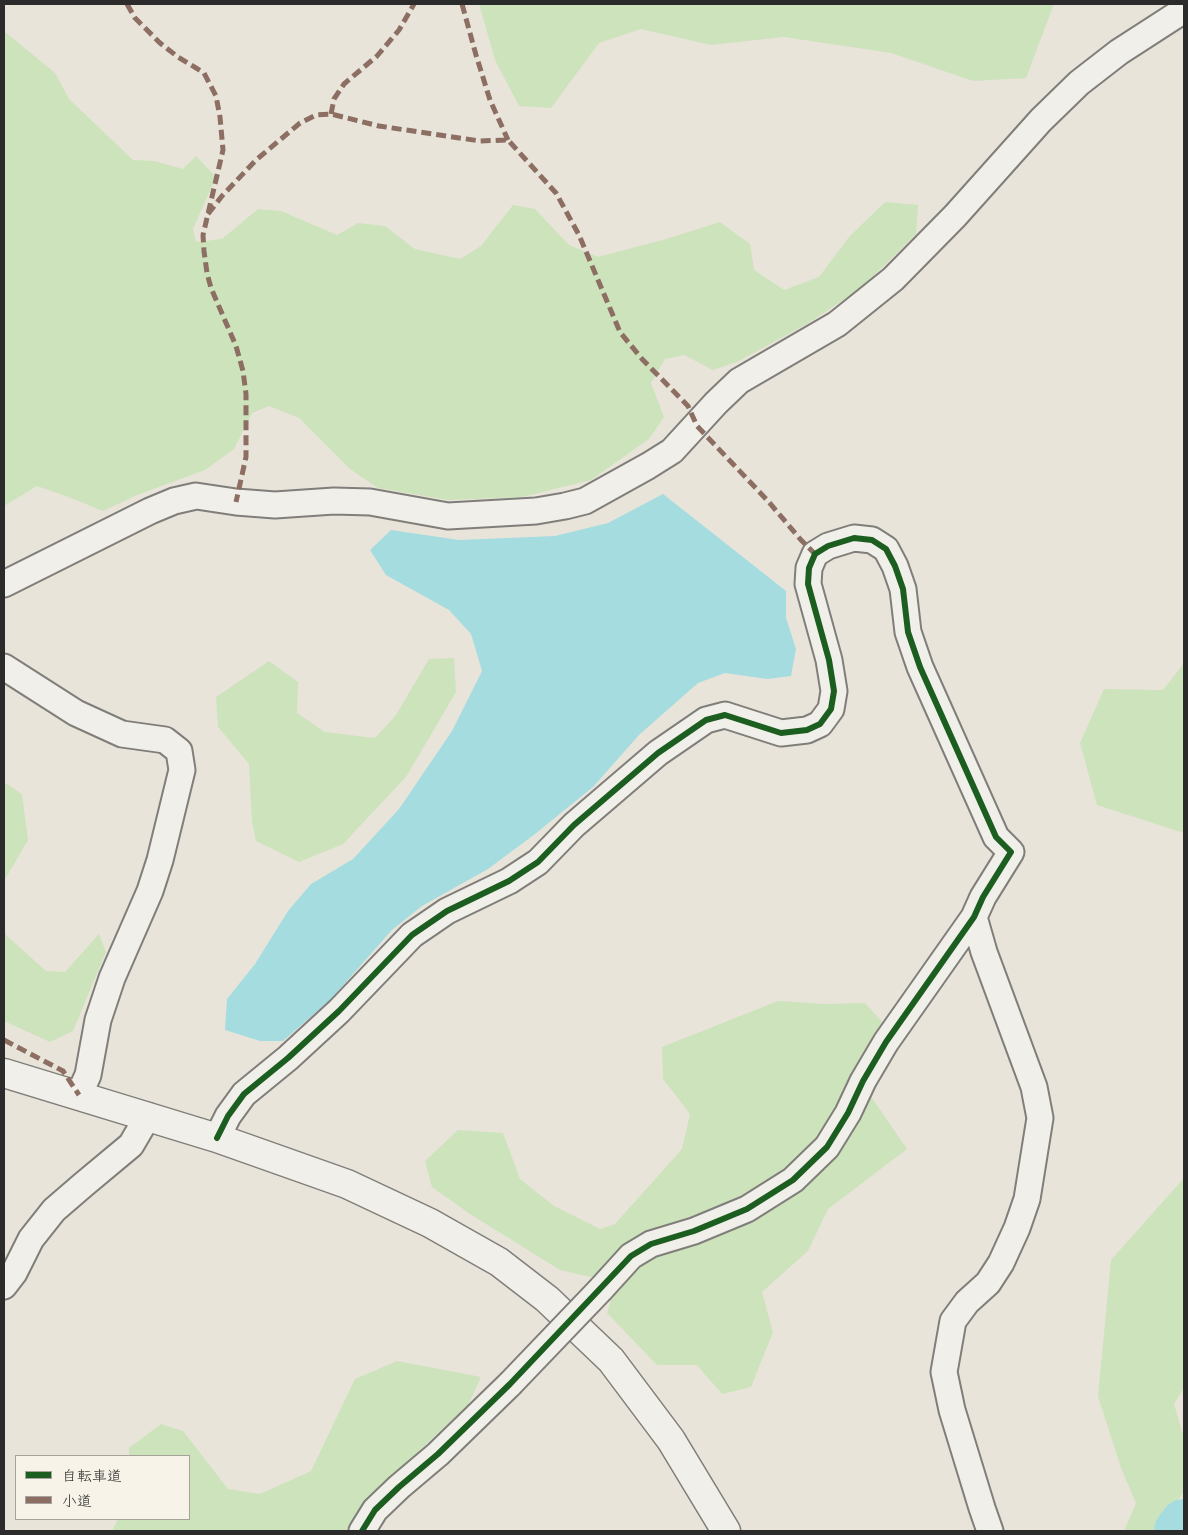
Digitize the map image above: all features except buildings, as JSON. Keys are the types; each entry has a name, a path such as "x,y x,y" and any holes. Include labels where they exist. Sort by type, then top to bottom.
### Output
{"street":[{"path":"4,584 150,510 174,501 196,496 275,505 334,500 370,502 448,516 536,510 585,501 672,451 716,403 740,381 837,324 893,279 955,216 1041,120 1080,83 1119,52 1184,10"},
{"path":"217,1138 228,1116 244,1094 288,1058 339,1011 412,934 447,911 509,881 538,862 574,825 666,748 706,720 725,715 781,733 807,730 820,724 831,709 834,692 829,660 808,584 809,568 815,554 828,546 854,538 872,540 886,549 896,566 903,589 908,632 920,667 996,837 1010,852 983,897 974,917 886,1042 848,1113 827,1147 793,1180 747,1209 694,1231 652,1244 631,1256 510,1384 438,1454 399,1486 375,1510 362,1531"},
{"path":"4,667 76,713 122,734 165,740 179,751 182,770 160,860 150,891 112,978 98,1020 88,1074 79,1095"},
{"path":"974,917 984,952 1034,1087 1040,1118 1026,1200 1017,1228 1001,1263 988,1283 967,1302 953,1321 944,1372 952,1410 990,1531"},
{"path":"4,1073 217,1138 347,1184 430,1222 500,1262 547,1299 611,1360 672,1440 726,1531"},
{"path":"4,1286 14,1273 31,1239 54,1210 131,1146 148,1116"}],"green space":[{"path":"479,4 1054,4 1026,78 973,81 891,53 784,37 711,45 641,29 599,43 551,108 519,106 495,60"},
{"path":"4,31 55,73 69,99 133,160 154,161 183,169 196,156 216,177 193,229 196,242 222,239 258,209 281,211 337,235 358,223 385,226 415,249 460,259 481,246 513,205 535,209 569,245 598,257 720,222 750,244 754,270 784,290 819,277 849,237 885,202 918,205 916,234 859,290 805,325 737,362 713,370 684,355 665,359 651,383 664,417 649,439 591,480 522,497 448,500 378,488 350,469 299,418 269,406 252,413 234,449 205,470 137,495 103,511 37,486 4,506"},
{"path":"454,658 456,692 406,777 343,844 299,862 256,841 252,822 249,764 218,727 216,697 269,661 298,682 297,713 325,732 375,738 396,715 429,659"},
{"path":"1184,663 1184,833 1097,805 1080,743 1104,689 1163,690"},
{"path":"4,782 22,794 28,840 4,881"},
{"path":"4,929 6,935 46,971 65,972 99,934 106,952 73,1031 50,1042 4,1021"},
{"path":"778,1001 825,1004 865,1003 885,1025 856,1068 870,1095 907,1149 828,1209 808,1251 762,1292 773,1332 751,1387 722,1394 697,1365 657,1365 607,1313 615,1288 591,1277 560,1270 470,1214 432,1187 425,1161 458,1130 503,1133 520,1179 554,1206 600,1229 615,1224 682,1149 690,1114 663,1079 662,1047"},
{"path":"1184,1178 1184,1388 1174,1404 1182,1432 1184,1432 1184,1491 1158,1531 1124,1531 1136,1503 1121,1468 1098,1396 1111,1260"},
{"path":"397,1361 481,1377 468,1405 390,1478 374,1531 112,1531 118,1520 190,1520 190,1455 129,1455 129,1448 161,1424 183,1431 228,1489 260,1494 311,1471 355,1379"}],"water":[{"path":"663,494 786,591 786,618 796,649 791,676 767,679 725,673 698,683 639,735 593,787 535,834 488,869 422,906 392,930 331,999 283,1041 260,1041 225,1030 227,999 255,964 288,911 311,884 353,859 399,809 452,731 482,671 471,634 449,610 386,575 370,550 391,530 459,540 555,536 608,523"}],"waterway":[{"path":"1178,1531 1184,1523"}],"marked path":[{"path":"127,4 135,18 160,43 204,73 216,96 223,150 203,235 207,273 211,288 236,346 243,371 246,394 246,457 236,502"},
{"path":"331,114 334,99 344,84 377,56 399,30 414,4"},
{"path":"462,4 490,100 508,140"},
{"path":"208,214 256,160 300,123 316,115 331,114 379,126 480,141 508,140 556,193 579,235 620,332 642,359 688,406 697,426 815,554"},
{"path":"4,1040 63,1071 79,1095"}],"cycle path":[{"path":"217,1138 228,1116 244,1094 288,1058 339,1011 412,935 447,911 509,881 538,862 574,825 658,753 706,720 725,715 781,733 807,730 820,724 831,709 834,691 829,660 808,584 809,568 815,554 828,546 854,538 872,540 886,549 895,566 903,589 908,632 920,667 996,837 1011,852 983,897 974,917 886,1042 863,1081 848,1113 827,1147 793,1180 747,1209 694,1231 651,1244 631,1256 510,1384 438,1454 375,1510 362,1531"}]}
